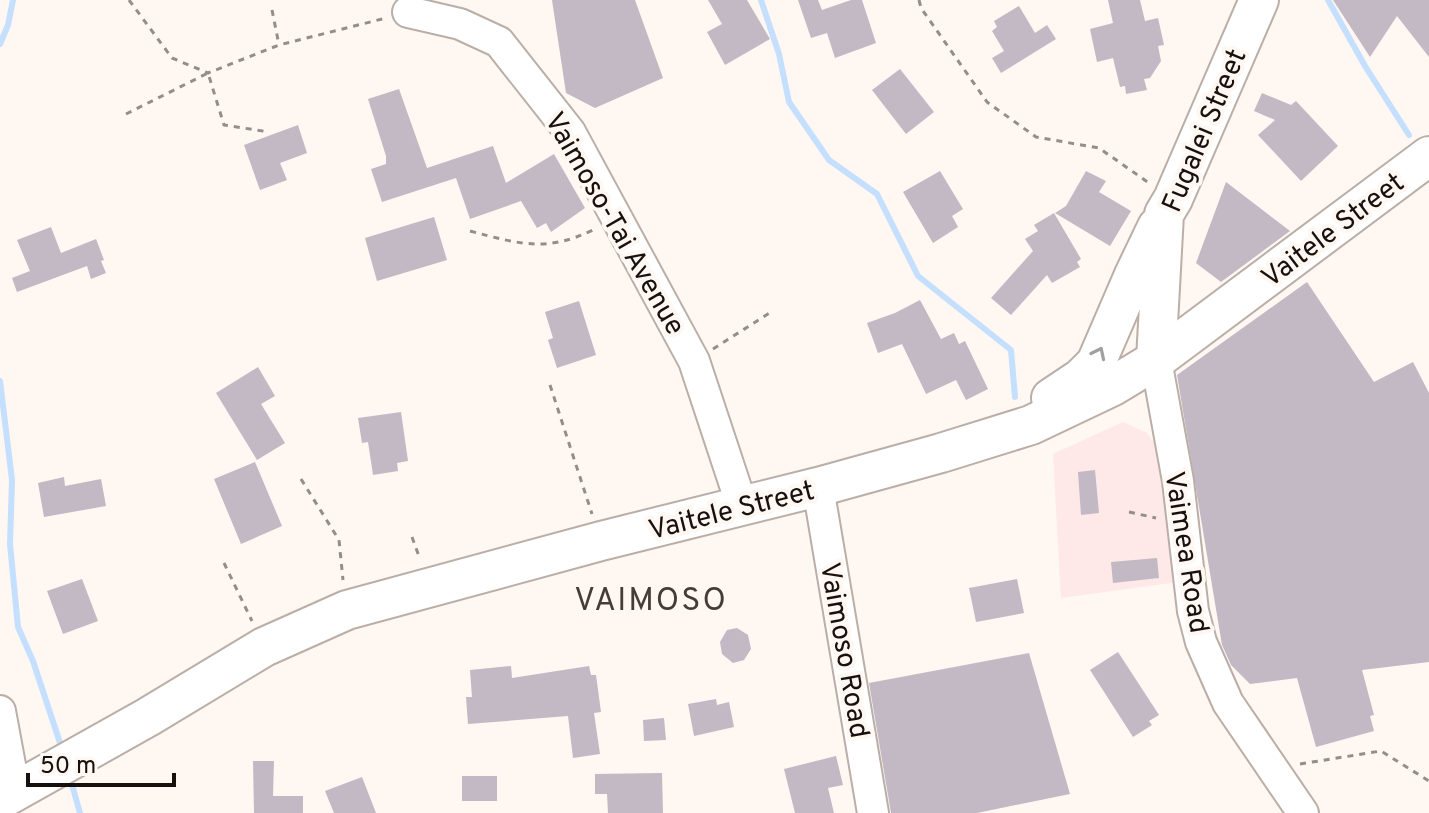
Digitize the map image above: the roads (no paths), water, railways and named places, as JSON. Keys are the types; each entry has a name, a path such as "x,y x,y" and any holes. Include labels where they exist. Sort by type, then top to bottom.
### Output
{"main road":[{"name":"Fugalei Street","path":"1156,360 1168,207 1259,0"},
{"name":"Vaitele Street","path":"16,792 264,647 347,610 601,541 818,487 1031,425 1113,386 1156,360 1429,156"},
{"path":"1168,207 1175,275 1193,298 1207,302 1293,260"},
{"path":"941,453 1048,400 1081,378 1096,363 1168,207"}],"street":[{"name":"Vaimoso-Tai Avenue","path":"408,12 460,24 499,42 570,132 694,361 742,506"},
{"name":"Vaimea Road","path":"1156,360 1178,481 1193,611 1201,642 1228,703 1303,813"},
{"name":"Vaimoso Road","path":"818,487 873,813"},
{"path":"0,711 16,792"}],"waterway":[{"path":"0,44 13,0"},
{"path":"761,0 779,54 789,102 829,160 877,194 918,276 1011,350 1015,397"},
{"path":"1328,0 1409,135"},
{"path":"0,381 12,480 10,544 18,627 33,661 63,752"},
{"path":"69,774 80,813"}],"district":[{"name":"VAIMOSO","path":"651,599"}]}
